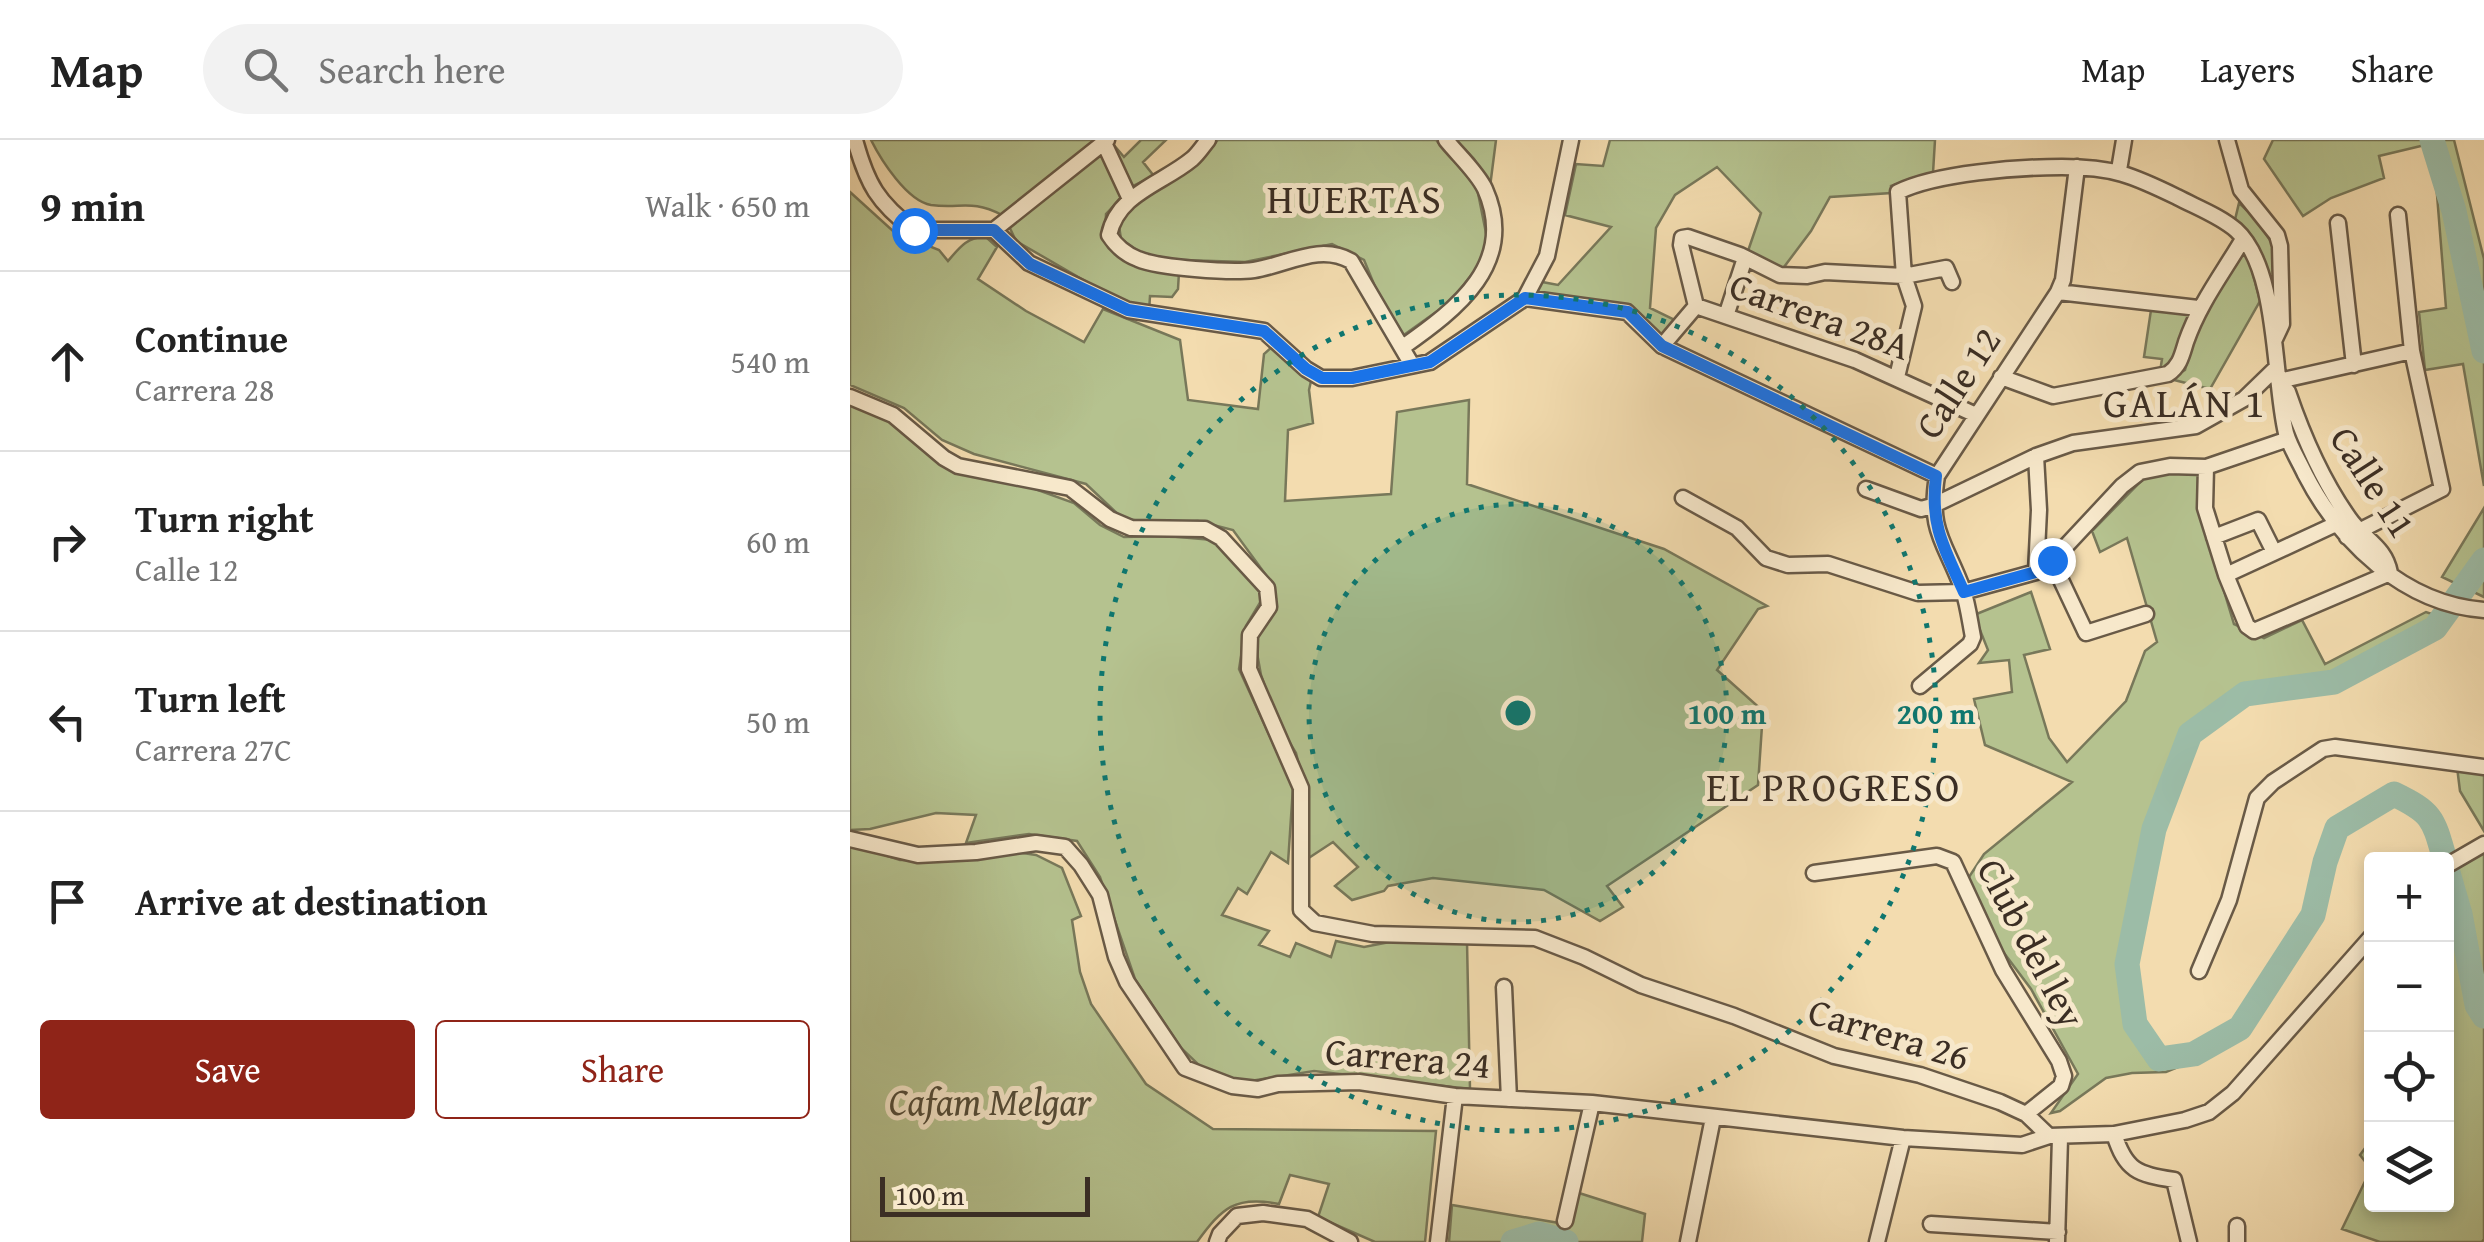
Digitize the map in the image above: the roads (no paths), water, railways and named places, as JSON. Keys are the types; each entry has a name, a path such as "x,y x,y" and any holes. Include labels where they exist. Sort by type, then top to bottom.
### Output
{"street":[{"path":"856,140 864,172 876,195 914,230 994,230 1106,142 1130,199"},
{"path":"1208,140 1192,159 1130,199 1112,218 1109,235 1117,247 1140,260 1172,266 1250,270 1314,254 1338,254 1351,261 1412,366"},
{"path":"1403,347 1433,326 1477,282 1496,245 1493,214 1484,187 1446,140"},
{"path":"994,230 1030,264 1128,310 1264,331 1306,369 1322,378 1352,378 1430,362 1525,298 1547,256 1572,140"},
{"path":"2118,170 2124,140"},
{"path":"2227,140 2241,190 2277,236 2280,246 2282,324 2275,340"},
{"path":"1898,376 1914,306 1904,276 1898,192 1958,177 2077,167 2118,170 2237,230 2262,277 2278,375"},
{"name":"Calle 12","path":"1920,686 1970,644 1973,637 1964,592 1938,534 1932,506 1936,476 2058,292 2063,280 2077,167"},
{"path":"2354,534 2442,488 2412,351 2398,215"},
{"path":"2338,223 2354,365"},
{"name":"Carrera 28A","path":"1696,306 1682,238 1745,258"},
{"path":"2001,376 2052,396 2168,374 2176,369 2198,308 2222,277 2243,239"},
{"path":"1726,316 1745,258 1780,275 1825,272 1904,276 1946,268 1952,282"},
{"path":"2058,292 2198,308"},
{"path":"1525,298 1628,312 1662,346 1936,476"},
{"name":"Carrera 28A","path":"1696,306 1898,376 1976,414"},
{"name":"Carrera 28A","path":"1662,346 1696,306"},
{"path":"1866,489 1922,509 2036,456 2073,444 2196,426 2278,375 2354,365 2412,351"},
{"name":"Calle 11","path":"2278,375 2278,396 2288,439 2316,495 2336,524 2354,534"},
{"name":"Calle 11","path":"2278,375 2324,477 2376,566 2442,601 2478,609"},
{"name":"Carrera 26","path":"850,397 893,415 958,466 1070,488 1110,519 1130,528 1205,529 1221,538 1268,588 1269,606 1250,635 1249,668 1301,788 1301,910 1315,923 1373,934 1535,938 1641,985 1734,1016 1834,1056 1920,1075 2026,1114 2054,1137"},
{"path":"1683,498 1737,528 1766,558 1788,565 1828,564 1918,593 1964,592 2036,572 2140,472 2170,466 2206,466 2288,439"},
{"path":"2036,456 2036,572"},
{"path":"2206,466 2205,508 2246,626 2254,631 2390,573"},
{"path":"2214,537 2258,520 2274,552"},
{"path":"2226,575 2336,524"},
{"path":"2052,560 2086,632 2146,614"},
{"path":"2201,966 2229,900 2257,798 2273,782 2323,750 2336,747 2484,767"},
{"name":"Carrera 24","path":"850,839 918,856 1036,843 1065,847 1100,895 1116,957 1137,998 1184,1068 1210,1080 1258,1088 1360,1082 1455,1096 1592,1103 1902,1138 2022,1146 2054,1137"},
{"path":"2454,861 2484,844"},
{"name":"Club del ley","path":"1814,873 1937,856 1953,862 2002,970 2064,1076 2061,1086 2026,1114"},
{"path":"1931,1224 2058,1237 2054,1137 2114,1134 2209,1112 2233,1094 2367,942"},
{"path":"1504,987 1509,1099"},
{"path":"1438,1242 1455,1096"},
{"path":"1565,1221 1592,1103"},
{"path":"1688,1242 1712,1118"},
{"path":"2114,1134 2129,1168 2154,1178 2174,1180 2188,1242"},
{"path":"1876,1242 1902,1138"},
{"path":"1217,1242 1237,1216 1263,1213 1307,1219 1350,1242"}],"waterway":[{"path":"2432,140 2454,211 2484,351"},
{"path":"2442,852 2430,818 2394,794 2337,828 2313,915 2240,1028 2194,1054 2159,1059 2135,1024 2127,964 2154,829 2190,734 2245,694 2334,682 2435,628 2484,560"},
{"path":"2454,893 2477,1005 2484,1016"},
{"path":"1513,1242 1539,1234 1566,1242"}],"district":[{"name":"HUERTAS","path":"1355,199"},
{"name":"GALÁN 1","path":"2185,403"},
{"name":"EL PROGRESO","path":"1834,787"}],"park label":[{"name":"Cafam Melgar","path":"990,1102"}]}
